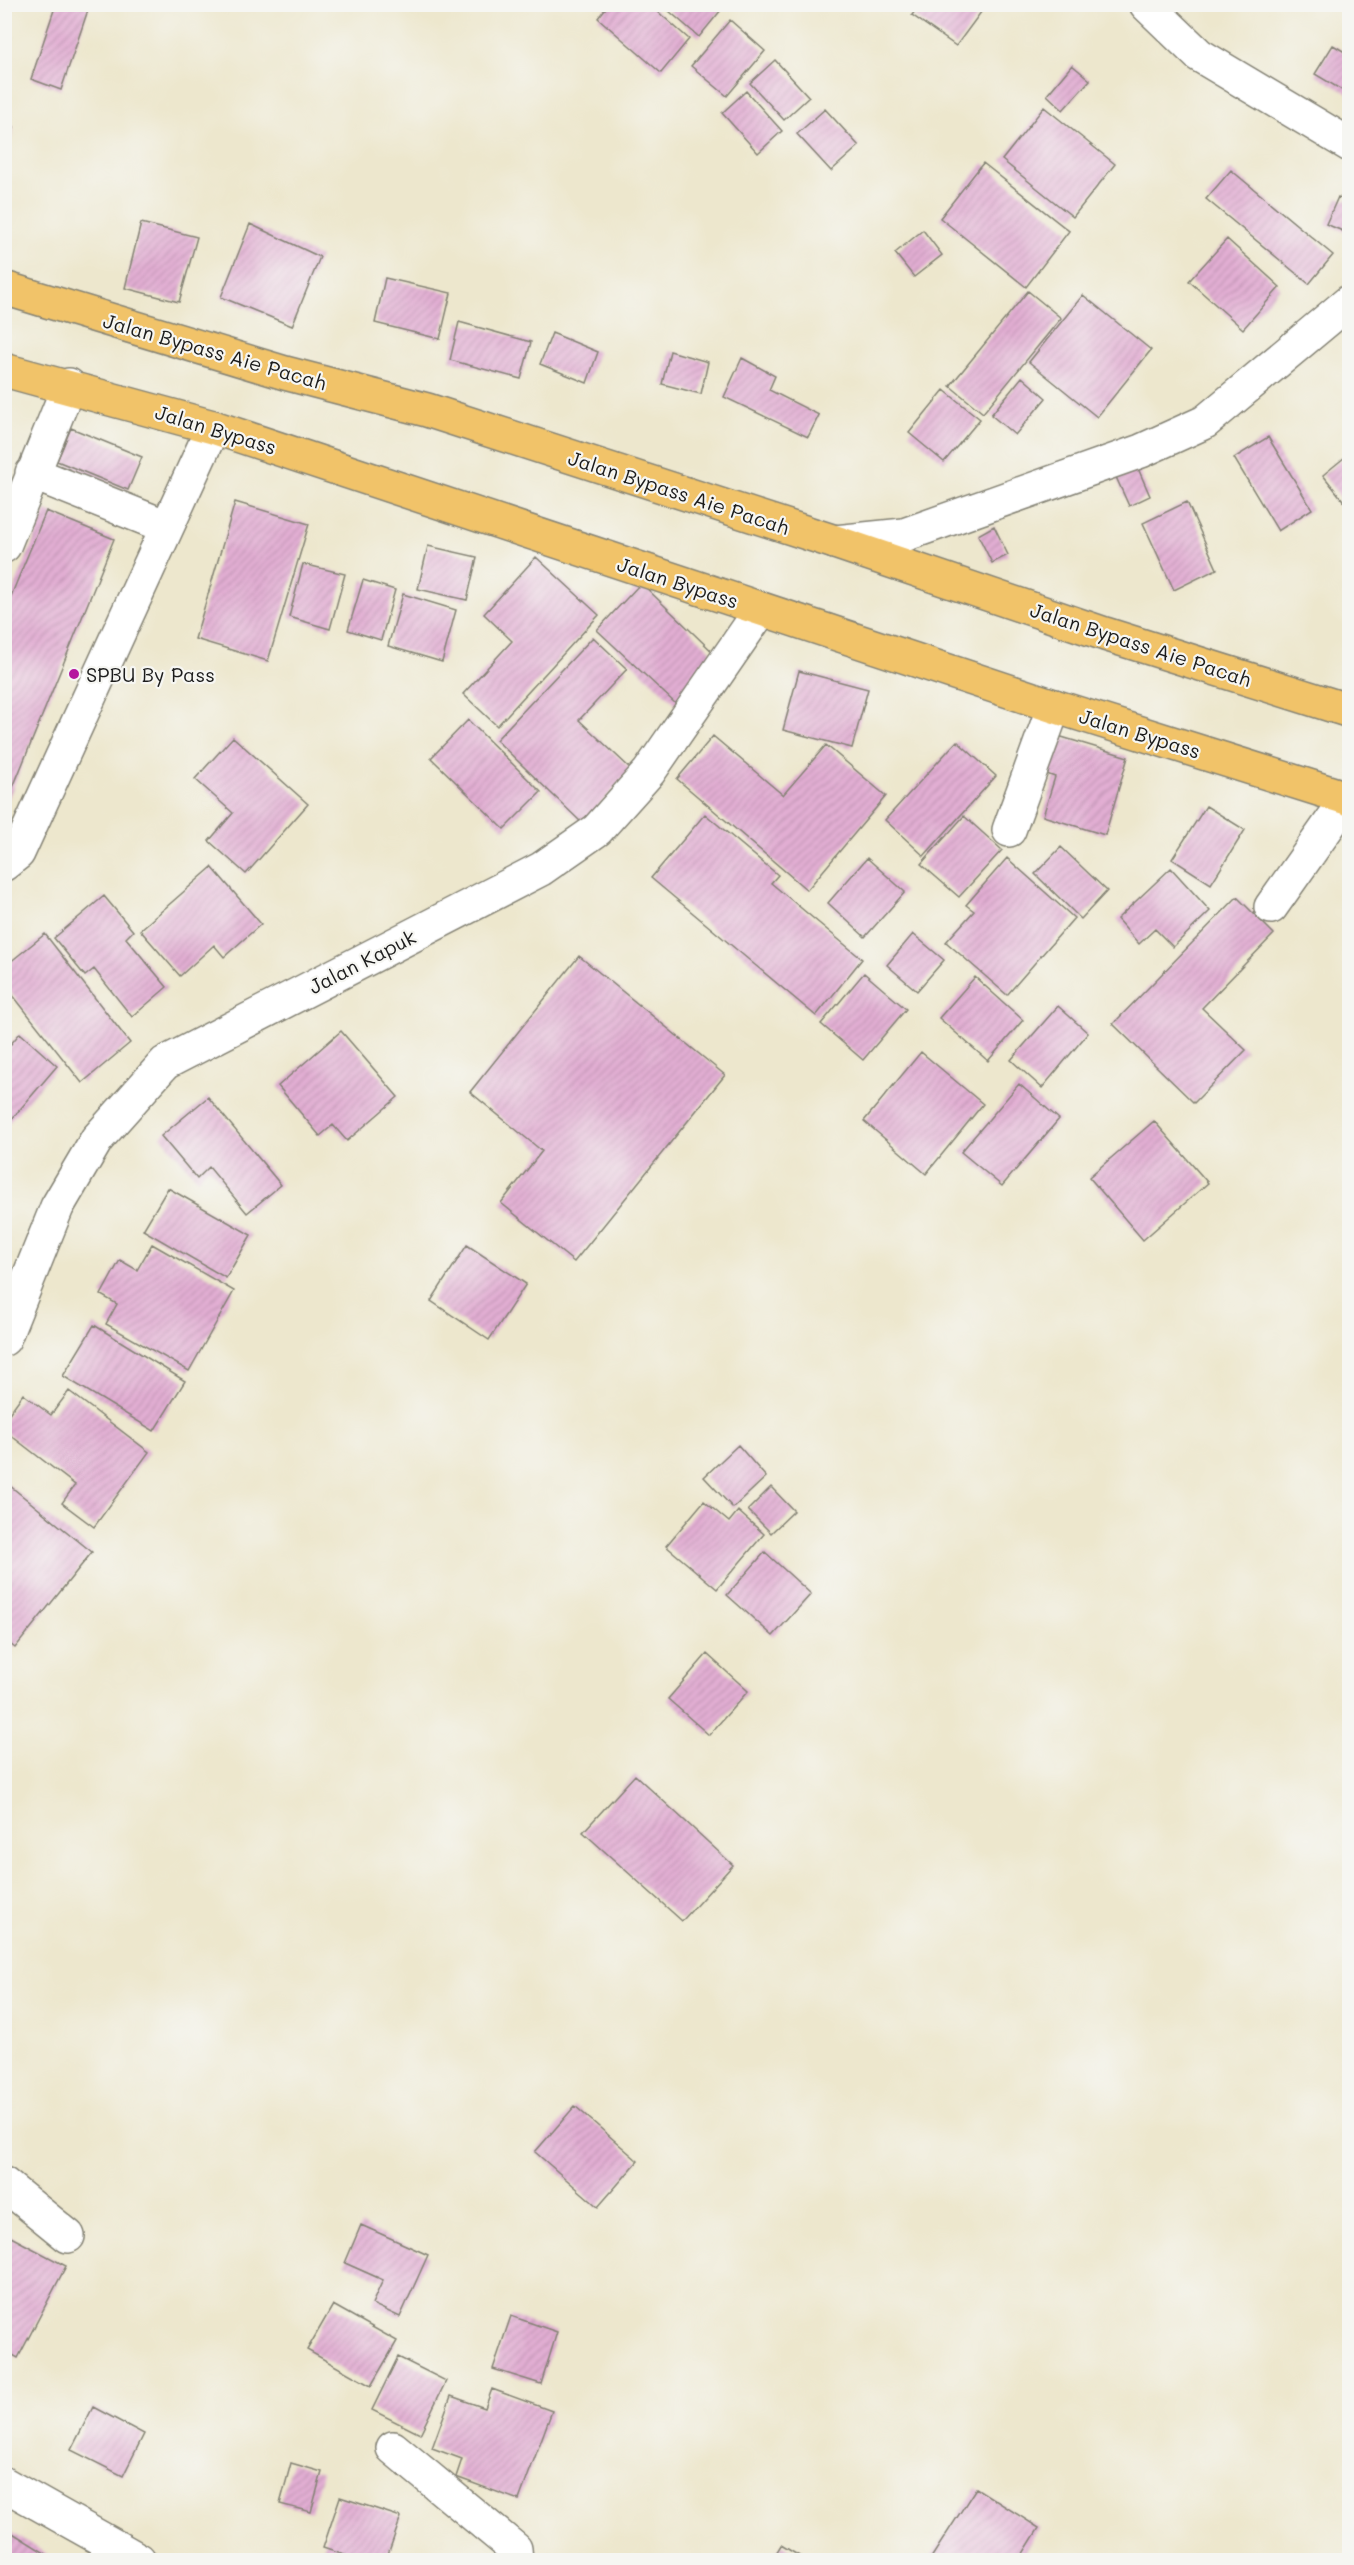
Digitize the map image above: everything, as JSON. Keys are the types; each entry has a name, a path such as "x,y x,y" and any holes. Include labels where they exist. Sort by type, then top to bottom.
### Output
{"highway":[{"name":"Jalan Bypass Aie Pacah","path":"4,288 285,373 427,410 835,542 1105,634 1350,711"},
{"name":"Jalan Bypass","path":"4,370 69,385 213,427 1054,706 1349,798"}],"street":[{"path":"1146,4 1199,56 1350,145"},
{"path":"835,542 904,535 1141,451 1205,422 1350,301"},
{"path":"4,546 69,385"},
{"path":"4,864 18,853 213,427"},
{"path":"32,473 168,527"},
{"name":"Jalan Kapuk","path":"4,1339 57,1207 79,1168 97,1139 165,1063 541,868 597,830 649,772 761,610"},
{"path":"1009,830 1054,706"},
{"path":"1271,907 1349,798"},
{"path":"4,2184 68,2236"},
{"path":"393,2448 515,2549 516,2560"},
{"path":"4,2484 139,2560"}],"building":[{"path":"56,4 90,4 61,90 31,79"},
{"path":"609,4 649,4 689,39 661,73 598,18"},
{"path":"661,4 726,4 699,37"},
{"path":"920,4 987,4 956,46 912,15"},
{"path":"730,20 765,51 727,96 691,66"},
{"path":"1333,45 1350,55 1350,95 1315,74"},
{"path":"775,60 809,97 784,120 750,83"},
{"path":"1072,65 1090,80 1063,110 1047,95"},
{"path":"746,91 782,131 758,153 722,113"},
{"path":"1044,107 1115,164 1073,217 1002,160"},
{"path":"825,109 859,146 831,171 797,134"},
{"path":"4,124 14,127 5,160 4,160"},
{"path":"983,163 1069,231 1026,287 940,218"},
{"path":"1231,170 1333,255 1309,284 1206,199"},
{"path":"1338,197 1350,202 1350,234 1326,224"},
{"path":"141,223 197,237 179,302 125,288"},
{"path":"250,224 320,257 292,326 221,297"},
{"path":"923,230 942,255 914,277 895,253"},
{"path":"1227,239 1280,287 1243,329 1189,281"},
{"path":"385,278 451,293 440,339 375,323"},
{"path":"1028,291 1061,318 983,413 950,386"},
{"path":"1083,295 1151,350 1097,417 1029,362"},
{"path":"459,322 531,342 521,379 450,360"},
{"path":"552,333 598,352 587,383 540,364"},
{"path":"670,351 708,362 701,394 662,384"},
{"path":"742,358 775,376 769,390 819,415 808,437 724,397"},
{"path":"1022,377 1046,398 1015,435 991,415"},
{"path":"944,390 980,419 944,462 909,433"},
{"path":"71,428 142,457 128,490 57,461"},
{"path":"1268,437 1312,509 1278,531 1234,458"},
{"path":"1350,453 1350,509 1323,475"},
{"path":"1137,466 1150,496 1129,506 1116,477"},
{"path":"235,502 309,524 268,661 195,639"},
{"path":"1187,502 1217,569 1174,590 1143,523"},
{"path":"46,511 114,539 5,807 4,613"},
{"path":"994,526 1008,555 992,563 978,535"},
{"path":"428,546 477,557 467,600 418,589"},
{"path":"536,557 599,615 497,726 463,694 512,641 484,614"},
{"path":"303,564 345,574 330,629 289,617"},
{"path":"363,580 395,590 381,640 348,630"},
{"path":"641,583 720,659 677,705 597,630"},
{"path":"403,594 456,610 442,662 388,646"},
{"path":"593,637 627,669 579,720 632,770 582,823 496,740"},
{"path":"799,671 868,689 852,748 783,730"},
{"path":"468,720 541,792 504,829 431,758"},
{"path":"1055,735 1128,757 1105,835 1043,816 1055,777 1044,773"},
{"path":"713,736 783,795 826,745 886,796 807,890 677,779"},
{"path":"233,737 308,804 246,874 209,841 233,813 195,779"},
{"path":"957,741 996,776 924,856 885,820"},
{"path":"1206,806 1245,830 1211,884 1172,859"},
{"path":"705,814 778,875 771,883 862,959 816,1016 651,878"},
{"path":"964,816 1002,850 959,897 921,864"},
{"path":"1061,847 1107,891 1081,919 1035,874"},
{"path":"867,858 905,892 865,937 828,903"},
{"path":"1007,858 1074,918 1007,995 946,942 974,911 966,905"},
{"path":"212,867 261,924 224,957 214,945 180,976 140,930"},
{"path":"1171,868 1210,911 1173,947 1155,929 1139,944 1117,919"},
{"path":"104,896 133,931 126,938 167,987 132,1017 94,969 85,976 54,938"},
{"path":"1237,897 1274,934 1202,1008 1246,1050 1194,1103 1113,1024"},
{"path":"45,934 130,1043 82,1083 4,984 4,967"},
{"path":"913,934 944,960 917,991 887,965"},
{"path":"579,956 725,1075 574,1262 501,1203 542,1151 470,1092"},
{"path":"864,973 906,1009 863,1060 821,1024"},
{"path":"975,977 1023,1020 988,1061 939,1018"},
{"path":"1058,1006 1088,1033 1042,1088 1011,1060"},
{"path":"341,1031 398,1097 347,1141 333,1125 320,1136 278,1086"},
{"path":"20,1033 57,1066 5,1127 5,1051"},
{"path":"921,1052 983,1104 926,1174 864,1121"},
{"path":"1019,1084 1059,1119 1002,1186 961,1152"},
{"path":"208,1097 281,1185 247,1213 209,1167 197,1179 161,1136"},
{"path":"1154,1121 1208,1183 1143,1240 1089,1177"},
{"path":"168,1188 251,1235 226,1278 143,1230"},
{"path":"152,1244 234,1291 189,1371 106,1324 117,1304 101,1295 120,1260 137,1270"},
{"path":"467,1245 526,1284 489,1340 431,1301"},
{"path":"94,1325 185,1381 154,1431 63,1376"},
{"path":"69,1391 149,1452 94,1527 62,1503 75,1485 5,1431 5,1419 23,1394 51,1415"},
{"path":"738,1445 766,1477 733,1508 704,1477"},
{"path":"4,1481 92,1552 15,1648 4,1639"},
{"path":"771,1487 794,1511 771,1533 748,1510"},
{"path":"704,1501 729,1522 738,1511 764,1534 717,1589 666,1546"},
{"path":"765,1552 811,1594 773,1636 727,1595"},
{"path":"707,1654 748,1691 709,1735 668,1699"},
{"path":"635,1775 733,1865 682,1921 583,1832"},
{"path":"575,2106 638,2161 598,2207 535,2152"},
{"path":"361,2225 428,2255 400,2317 372,2304 383,2280 345,2263"},
{"path":"9,2236 66,2266 18,2358 4,2350 4,2245"},
{"path":"333,2305 397,2341 371,2386 307,2350"},
{"path":"511,2316 557,2332 541,2384 493,2369"},
{"path":"398,2357 446,2381 420,2434 372,2410"},
{"path":"492,2389 552,2411 519,2500 456,2477 462,2459 432,2448 451,2396 485,2408"},
{"path":"93,2407 144,2434 123,2476 71,2450"},
{"path":"291,2463 322,2472 311,2512 280,2504"},
{"path":"976,2488 1039,2528 1019,2560 935,2560 931,2558"},
{"path":"340,2497 401,2517 386,2560 359,2560 323,2548"},
{"path":"11,2532 56,2560 4,2560 4,2542"},
{"path":"781,2545 806,2560 772,2560"}],"place":[{"name":"SPBU By Pass","path":"74,674"}]}
